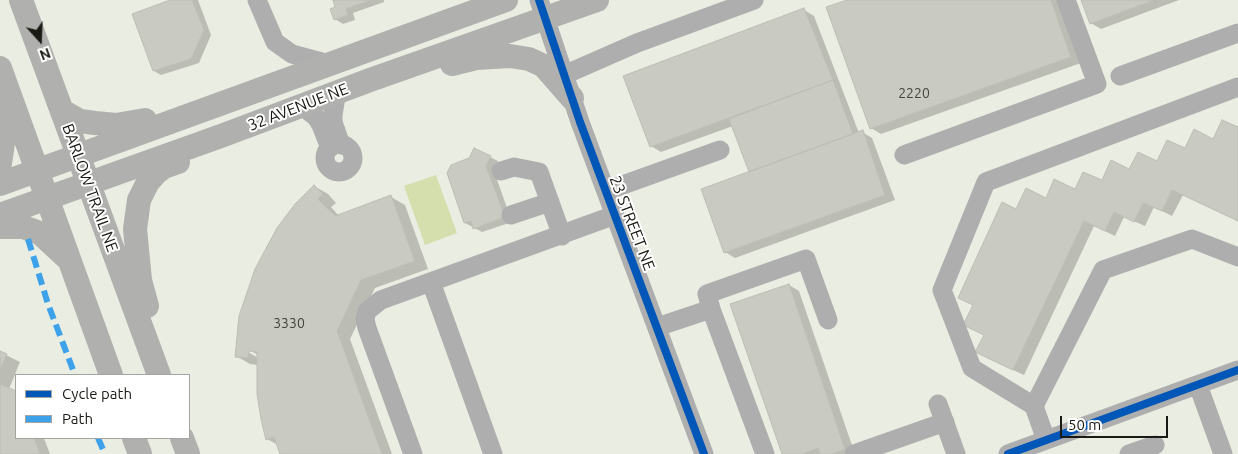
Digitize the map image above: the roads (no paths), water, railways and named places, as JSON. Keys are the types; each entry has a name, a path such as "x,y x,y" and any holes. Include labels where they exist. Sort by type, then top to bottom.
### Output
{"main road":[{"name":"BARLOW TRAIL NE","path":"21,0 159,374"},
{"name":"32 AVENUE NE","path":"0,184 506,0"},
{"name":"32 AVENUE NE","path":"0,215 221,136 370,80 542,10 597,0"},
{"path":"370,80 437,68 476,58 510,56 529,59 544,66 572,98"},
{"path":"0,163 3,144 1,71"},
{"path":"1,71 111,374"},
{"path":"62,111 80,121 116,125 204,110"},
{"path":"164,374 140,280 135,229 139,200 148,182 156,173 164,167 203,151 221,136"},
{"path":"0,227 23,227 40,232 69,259"},
{"path":"134,439 140,454"},
{"path":"182,439 188,454"}],"street":[{"path":"257,0 275,42 292,54 329,64"},
{"path":"564,76 637,43 754,0"},
{"path":"904,155 1097,84 1066,0"},
{"name":"23 STREET NE","path":"542,10 615,216 704,454"},
{"path":"1120,76 1238,33"},
{"path":"1046,440 1034,406 972,368 942,290 986,182 1238,87"},
{"path":"300,105 316,117 336,146 333,122 337,92"},
{"path":"606,191 720,150"},
{"path":"501,171 514,167 539,172 562,236"},
{"path":"511,215 550,202"},
{"path":"414,454 366,328 365,319 367,311 381,300 615,216"},
{"path":"1034,406 1103,270 1192,238 1238,257"},
{"path":"765,454 707,294 806,259 828,320"},
{"path":"431,282 493,454"},
{"path":"657,327 711,308"},
{"path":"1008,454 1238,370"},
{"path":"1198,385 1223,454"},
{"path":"938,404 956,454"},
{"path":"854,454 945,422"},
{"path":"1129,454 1155,445"}]}
